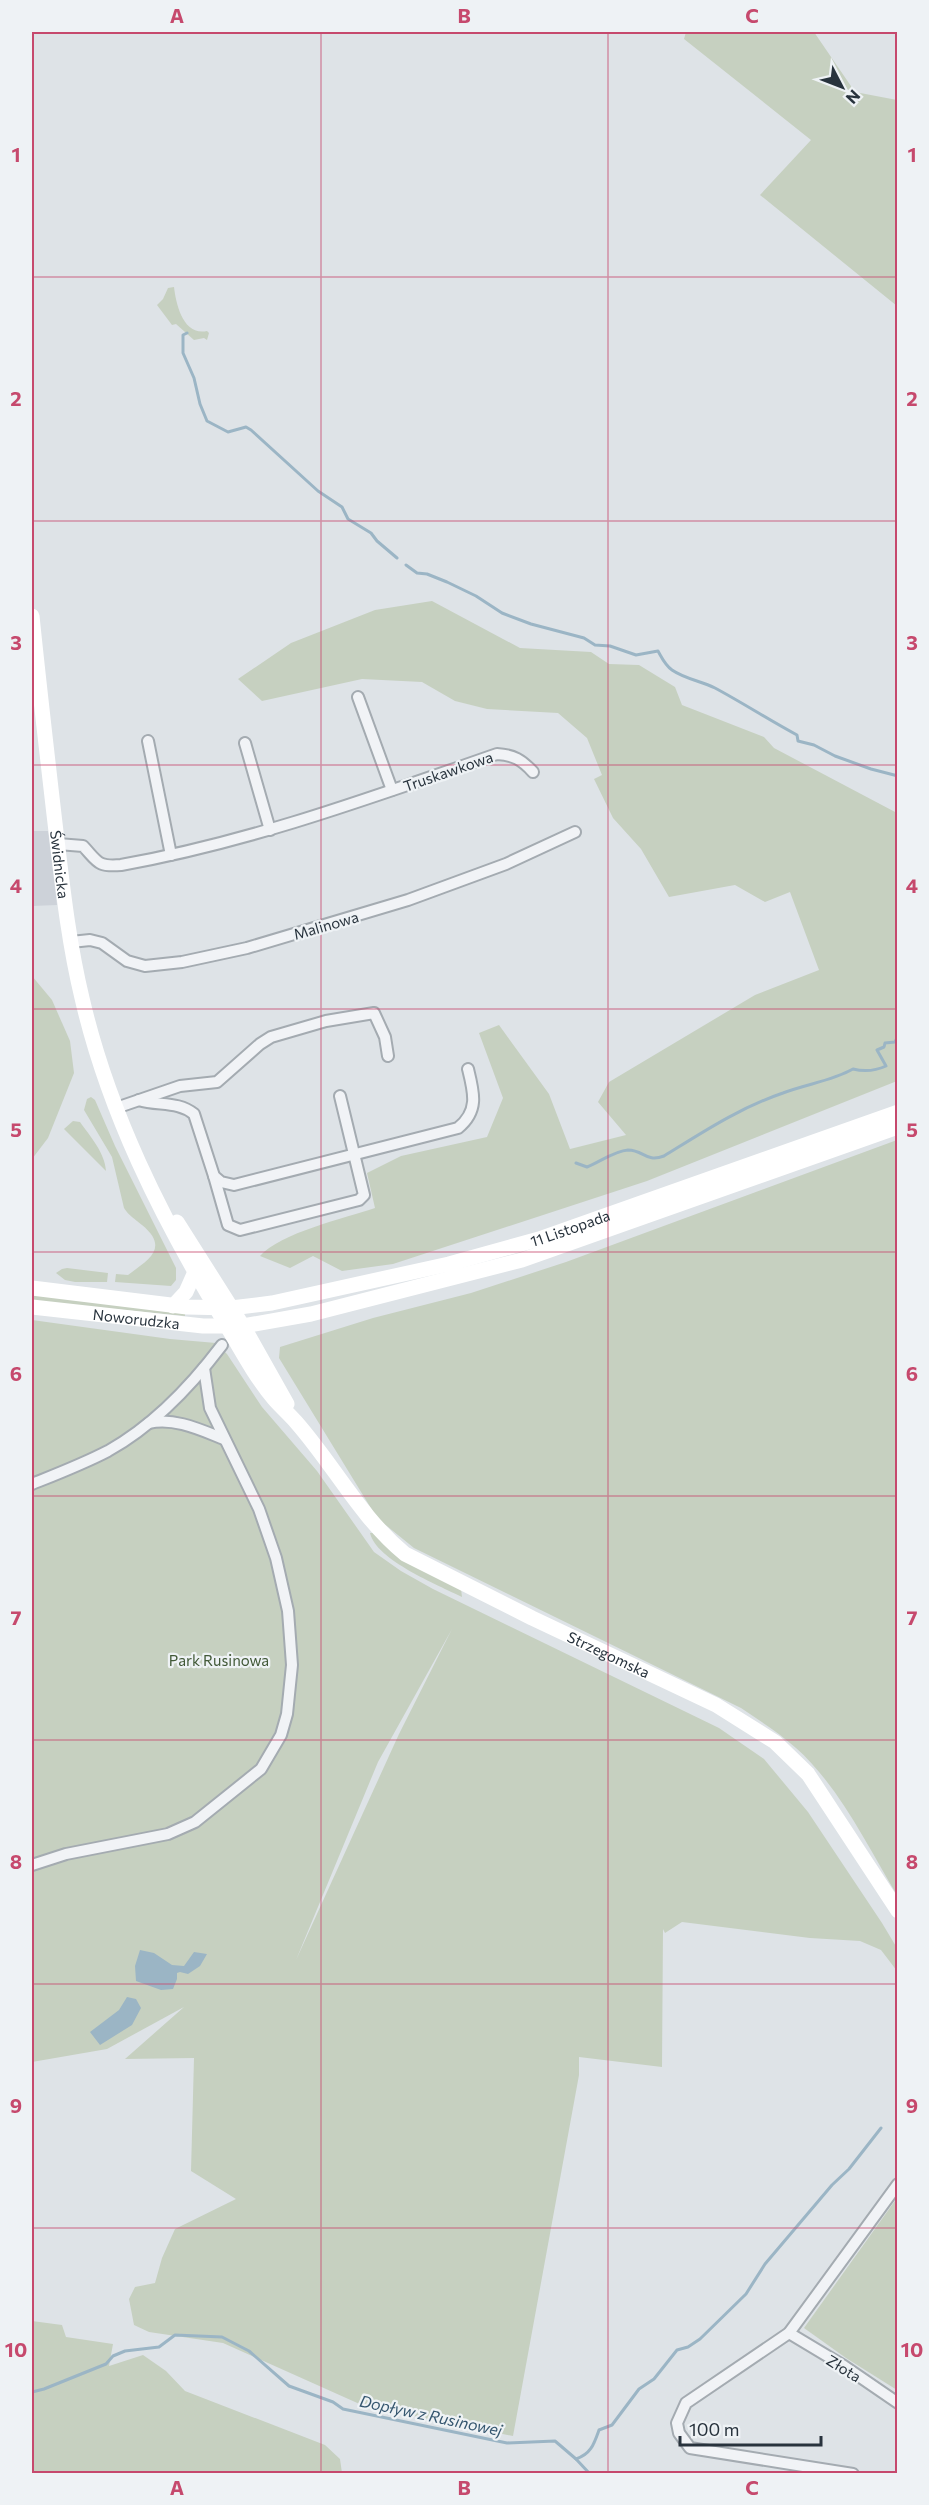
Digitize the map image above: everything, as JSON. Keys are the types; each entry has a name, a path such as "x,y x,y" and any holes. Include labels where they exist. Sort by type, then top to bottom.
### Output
{"main road":[{"name":"Świdnicka","path":"32,616 70,942 89,1026 116,1108 194,1274 243,1326"},
{"name":"11 Listopada","path":"224,1308 272,1303 352,1286 449,1264 539,1239 897,1112"},
{"name":"11 Listopada","path":"243,1326 365,1301 522,1260 897,1127"},
{"name":"Świdnicka","path":"146,1174 224,1308"},
{"path":"173,1306 186,1292 194,1274"},
{"name":"Noworudzka","path":"32,1288 173,1306 224,1308"},
{"name":"Noworudzka","path":"32,1307 186,1325 243,1326"},
{"name":"Strzegomska","path":"224,1308 227,1327 274,1399 296,1421"},
{"path":"256,1349 270,1321"},
{"name":"Strzegomska","path":"243,1326 296,1421 359,1508 389,1541 405,1554 532,1618 716,1705 776,1742 808,1774 897,1911"}],"street":[{"name":"Truskawkowa","path":"358,697 392,790"},
{"path":"148,741 171,855"},
{"path":"245,742 270,830"},
{"name":"Truskawkowa","path":"58,844 83,846 97,863 105,866 171,855 270,830 497,754 510,754 523,761 533,772"},
{"name":"Malinowa","path":"70,942 90,940 102,943 128,961 145,966 183,962 247,948 408,900 506,864 575,832"},
{"path":"116,1108 180,1086 217,1082 271,1037 359,1014 374,1012 385,1037 388,1056"},
{"path":"214,1176 220,1182 234,1185 458,1128 472,1112 474,1103 468,1069"},
{"path":"139,1100 150,1104 172,1104 194,1114 228,1225 240,1230 359,1200 364,1195 340,1096"},
{"path":"32,1484 108,1451 147,1424 204,1368 222,1345"},
{"path":"32,1865 66,1854 168,1834 195,1822 261,1769 277,1745 287,1714 291,1688 292,1638 288,1611 276,1558 258,1509 210,1408 204,1368"},
{"path":"147,1424 159,1421 179,1423 224,1439"},
{"path":"854,2474 690,2448 679,2433 677,2423 686,2403 789,2333 897,2184"},
{"name":"Złota","path":"789,2333 844,2366 897,2403"}],"shaded area":[{"path":"32,831 48,831 57,905 32,906"}],"green space":[{"path":"686,32 814,32 855,92 897,100 897,306 760,195 811,140 684,39"},
{"path":"174,287 182,317 192,329 207,331 209,333 207,340 204,338 194,340 176,324 172,325 157,305 168,288"},
{"path":"432,601 520,648 591,652 609,664 639,665 675,687 682,705 764,737 774,748 897,813 897,1081 647,1181 393,1264 342,1271 313,1256 290,1268 260,1256 269,1248 297,1233 375,1208 367,1173 401,1156 487,1137 503,1098 479,1033 499,1025 549,1094 570,1149 626,1135 598,1102 609,1082 755,995 819,970 790,892 765,902 735,885 669,897 641,849 613,818 594,779 602,775 587,738 558,713 487,709 455,701 422,682 362,679 262,701 238,679 291,643 375,610"},
{"path":"32,976 52,1000 70,1041 74,1073 48,1138 32,1159"},
{"path":"91,1097 95,1100 115,1146 176,1268 176,1280 171,1286 115,1282 116,1274 128,1275 149,1259 155,1247 150,1233 124,1208 112,1157 84,1110 87,1099"},
{"path":"73,1121 80,1122 100,1151 106,1171 64,1129"},
{"path":"897,1140 897,1895 852,1818 826,1780 796,1748 776,1732 741,1708 414,1548 377,1518 279,1358 280,1347 373,1318 471,1293 566,1262"},
{"path":"67,1268 108,1273 107,1282 75,1282 65,1280 56,1273"},
{"path":"32,1294 185,1313 185,1316 32,1301"},
{"name":"Park Rusinowa","path":"32,1320 216,1343 227,1354 262,1407 317,1471 374,1552 433,1589 719,1728 764,1759 808,1812 897,1948 897,1971 881,1950 860,1941 810,1938 682,1922 665,1933 663,1929 662,2067 579,2057 579,2075 513,2436 364,2406 223,2343 149,2332 134,2325 129,2299 135,2287 155,2283 162,2258 175,2229 236,2199 191,2171 194,2058 125,2059 184,2007 107,2049 32,2062","holes":["452,1629 399,1734 296,1960 378,1762"]},
{"path":"370,1533 375,1533 461,1589 462,1597 395,1562 375,1543"},
{"path":"897,2198 898,2390 846,2358 804,2328"},
{"path":"32,2321 62,2325 66,2337 113,2344 109,2366 143,2355 166,2371 185,2391 325,2445 340,2459 342,2473 32,2473"}],"water":[{"path":"140,1950 154,1953 172,1965 184,1966 194,1952 207,1954 200,1966 188,1974 177,1973 173,1989 161,1990 136,1981 135,1966"},
{"path":"127,1997 136,1999 141,2008 132,2025 100,2045 90,2032 119,2010"}],"waterway":[{"path":"187,333 183,335 183,353 194,378 207,421 228,432 246,427 251,430 318,491 342,507 348,519 371,533 397,558"},
{"path":"406,565 417,573 427,574 447,582 476,596 502,613 531,624 584,638 595,645 610,646 636,655 658,651 672,670 725,694 797,735 798,741 814,745 835,756 871,769 898,776"},
{"path":"576,1163 587,1167 612,1154 628,1150 653,1158 664,1156 722,1121 767,1099 836,1077 853,1069 870,1070 886,1066 877,1050 884,1047 885,1043 895,1042 898,1036"},
{"name":"Dopływ z Rusinowej","path":"32,2392 106,2364 113,2356 125,2351 159,2347 175,2335 222,2337 249,2351 289,2386 333,2402 343,2409 507,2443 555,2441 576,2459 589,2451 599,2430 612,2425 639,2389 654,2379 677,2350 688,2347 700,2339 746,2294 765,2264 832,2185 849,2169 881,2128"},
{"path":"576,2459 590,2474"}]}
